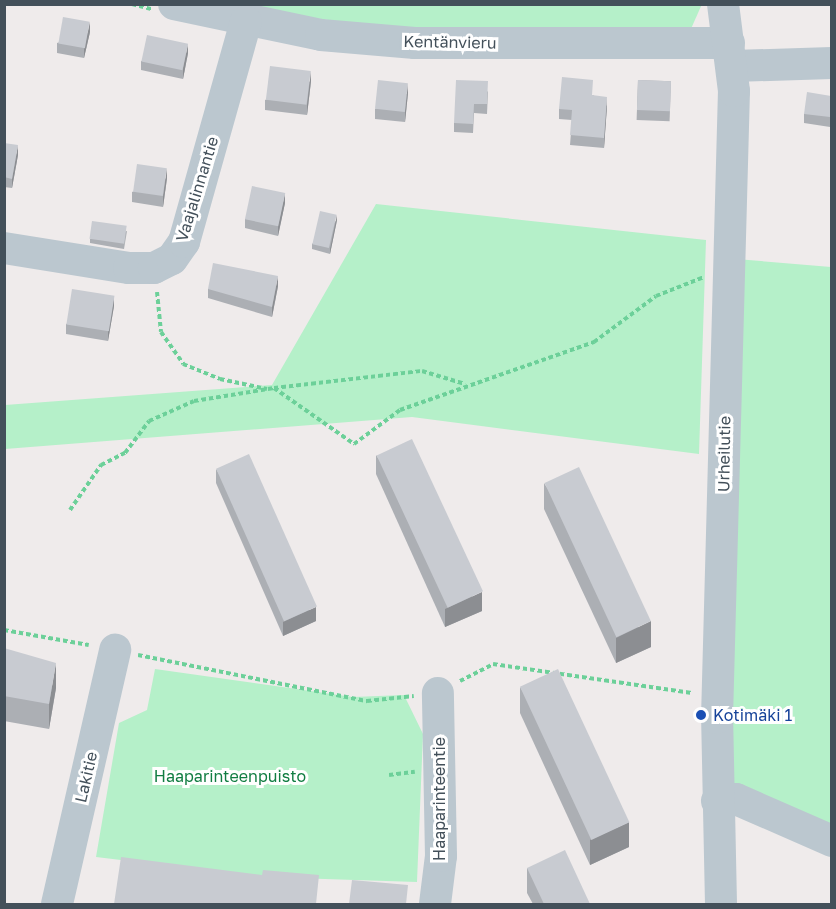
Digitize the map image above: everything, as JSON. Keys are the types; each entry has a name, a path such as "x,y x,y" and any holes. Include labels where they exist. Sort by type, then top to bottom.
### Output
{"street":[{"name":"Kentänvieru","path":"174,4 246,22 415,43 568,34 731,54 831,63"},
{"name":"Urheilutie","path":"721,904 717,801 731,54 723,4"},
{"name":"Vaajalinnantie","path":"154,268 172,260 184,242 246,22"},
{"path":"4,248 154,268"},
{"name":"Lakitie","path":"57,904 115,650"},
{"name":"Haaparinteentie","path":"435,904 441,856 438,693"},
{"path":"717,801 736,799 831,841"}],"path":[{"path":"154,268 161,332 183,364 220,379 270,389 354,444 400,410 465,384 594,342 656,296 713,273"},
{"path":"70,510 101,465 125,453 149,421 194,401 270,389 422,371 465,384"},
{"path":"4,630 367,701 438,693 493,664 703,695"}],"green space":[{"path":"702,4 690,31 410,31 216,5"},
{"path":"376,204 706,240 699,454 412,417 5,449 5,405 272,385"},
{"path":"736,259 831,267 831,827 720,783"},
{"name":"Haaparinteenpuisto","path":"155,669 353,697 404,695 423,734 417,882 263,877 96,857 119,723 147,710"}],"building":[{"path":"63,17 90,22 85,48 58,44"},
{"path":"147,35 188,44 182,70 141,61"},
{"path":"270,66 311,71 307,105 266,100"},
{"path":"562,77 593,80 592,95 607,97 604,138 570,135 572,110 559,109"},
{"path":"378,80 408,83 405,112 375,109"},
{"path":"456,80 488,81 487,104 474,104 473,124 454,123"},
{"path":"638,80 671,81 670,111 637,110"},
{"path":"807,92 831,96 830,117 804,114"},
{"path":"4,143 18,145 12,179 4,177"},
{"path":"137,164 167,168 163,196 133,192"},
{"path":"252,186 285,193 278,226 245,219"},
{"path":"320,211 337,215 329,248 312,244"},
{"path":"92,221 127,226 124,244 89,239"},
{"path":"213,263 278,276 272,307 208,289"},
{"path":"72,289 114,296 109,331 66,325"},
{"path":"412,439 483,591 448,608 377,455"},
{"path":"249,454 317,607 284,621 216,469"},
{"path":"579,467 651,621 616,637 545,483"},
{"path":"4,648 56,663 49,704 4,696"},
{"path":"558,669 629,822 591,840 520,687"},
{"path":"565,850 590,904 544,904 527,868"},
{"path":"121,857 262,875 263,870 319,875 316,904 114,904"},
{"path":"352,880 408,885 406,904 349,904"}],"place":[{"name":"Kotimäki 1","path":"701,715"}]}
